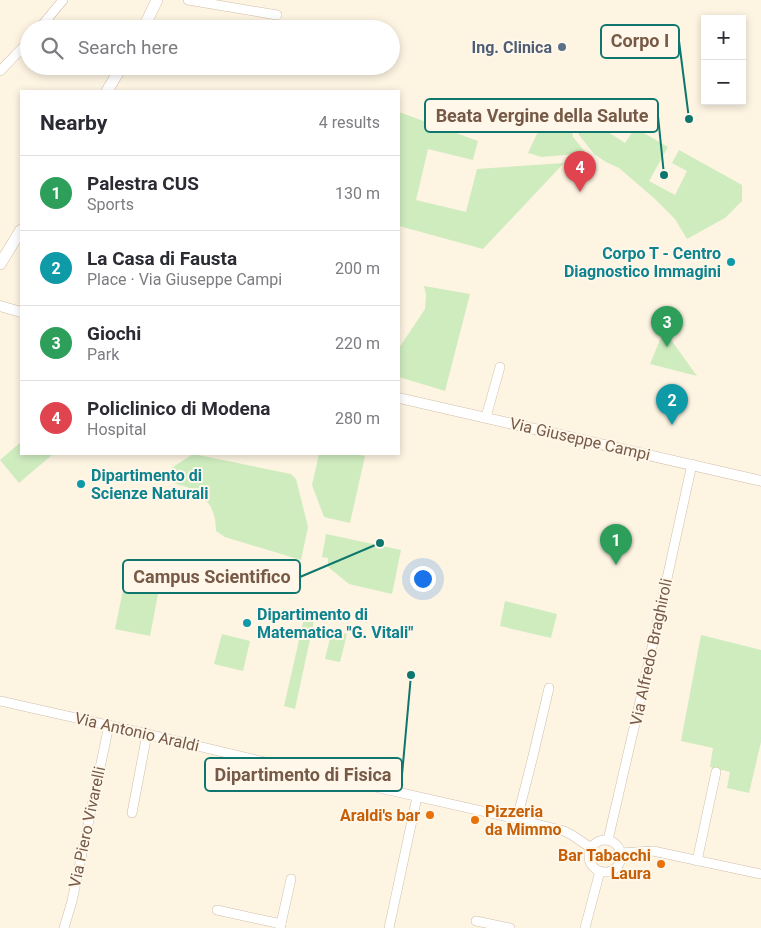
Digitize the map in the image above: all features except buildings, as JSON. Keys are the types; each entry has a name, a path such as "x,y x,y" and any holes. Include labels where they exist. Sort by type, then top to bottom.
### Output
{"main road":[{"path":"147,20 157,0"},
{"path":"108,90 117,75"},
{"path":"0,264 20,232"}],"street":[{"path":"46,20 63,0"},
{"path":"188,0 277,15"},
{"path":"0,71 20,50"},
{"path":"0,306 20,312"},
{"path":"486,418 500,367"},
{"name":"Via Giuseppe Campi","path":"400,398 761,480"},
{"name":"Via Alfredo Braghiroli","path":"608,840 692,464"},
{"path":"517,819 534,756 549,688"},
{"name":"Via Antonio Araldi","path":"0,701 517,819 572,835 591,848"},
{"name":"Via Piero Vivarelli","path":"64,928 69,914 109,726"},
{"path":"132,813 147,734"},
{"path":"697,861 716,772"},
{"path":"390,928 416,797"},
{"path":"608,840 614,842 618,847 620,853 619,862 613,869 604,872 595,869 588,857 591,848 596,842 608,840"},
{"path":"620,853 650,851 761,874"},
{"path":"585,928 600,871"},
{"path":"217,910 281,926 291,879"},
{"path":"476,921 510,928"}],"green space":[{"path":"567,101 573,137 586,153 542,157 528,153 551,104"},
{"path":"595,108 611,119 605,130 625,143 635,128 668,147 649,181 675,195 687,171 672,163 679,150 742,185 742,201 725,218 687,239 675,219 655,199 619,168 594,154 579,135 575,119"},
{"path":"400,112 478,141 473,160 428,149 416,200 466,212 477,169 564,163 483,249 400,226"},
{"path":"424,286 470,294 445,391 400,377 400,346 425,309 426,295"},
{"path":"664,330 697,376 650,364"},
{"path":"20,443 20,455 52,455 19,483 0,460"},
{"path":"191,455 198,455 291,474 296,479 308,527 301,560 225,537 216,531 216,523 209,504 194,491 169,479 170,469"},
{"path":"319,455 365,456 350,523 324,517 312,485"},
{"path":"326,534 401,550 392,594 349,584 328,567 328,558 322,557"},
{"path":"128,566 162,573 150,636 115,629"},
{"path":"505,601 557,614 551,638 500,626"},
{"path":"305,614 315,616 295,709 284,706"},
{"path":"332,630 347,634 340,662 325,659"},
{"path":"222,634 250,641 243,671 214,664"},
{"path":"701,635 761,650 761,742 749,793 727,788 730,772 710,767 713,748 681,741"}],"place":[{"name":"Ing. Clinica","path":"562,47"},
{"name":"Corpo I","path":"689,119"},
{"name":"Beata Vergine della Salute","path":"664,175"},
{"name":"Policlinico di Modena","path":"580,192"},
{"name":"Corpo T - Centro Diagnostico Immagini","path":"731,262"},
{"name":"Giochi","path":"667,347"},
{"name":"La Casa di Fausta","path":"672,425"},
{"name":"Dipartimento di Scienze Naturali","path":"81,484"},
{"name":"Campus Scientifico","path":"380,543"},
{"name":"Palestra CUS","path":"616,565"},
{"name":"Dipartimento di Matematica \"G. Vitali\"","path":"247,623"},
{"name":"Dipartimento di Fisica","path":"411,675"},
{"name":"Araldi's bar","path":"430,815"},
{"name":"Pizzeria da Mimmo","path":"475,820"},
{"name":"Bar Tabacchi Laura","path":"661,864"}]}
